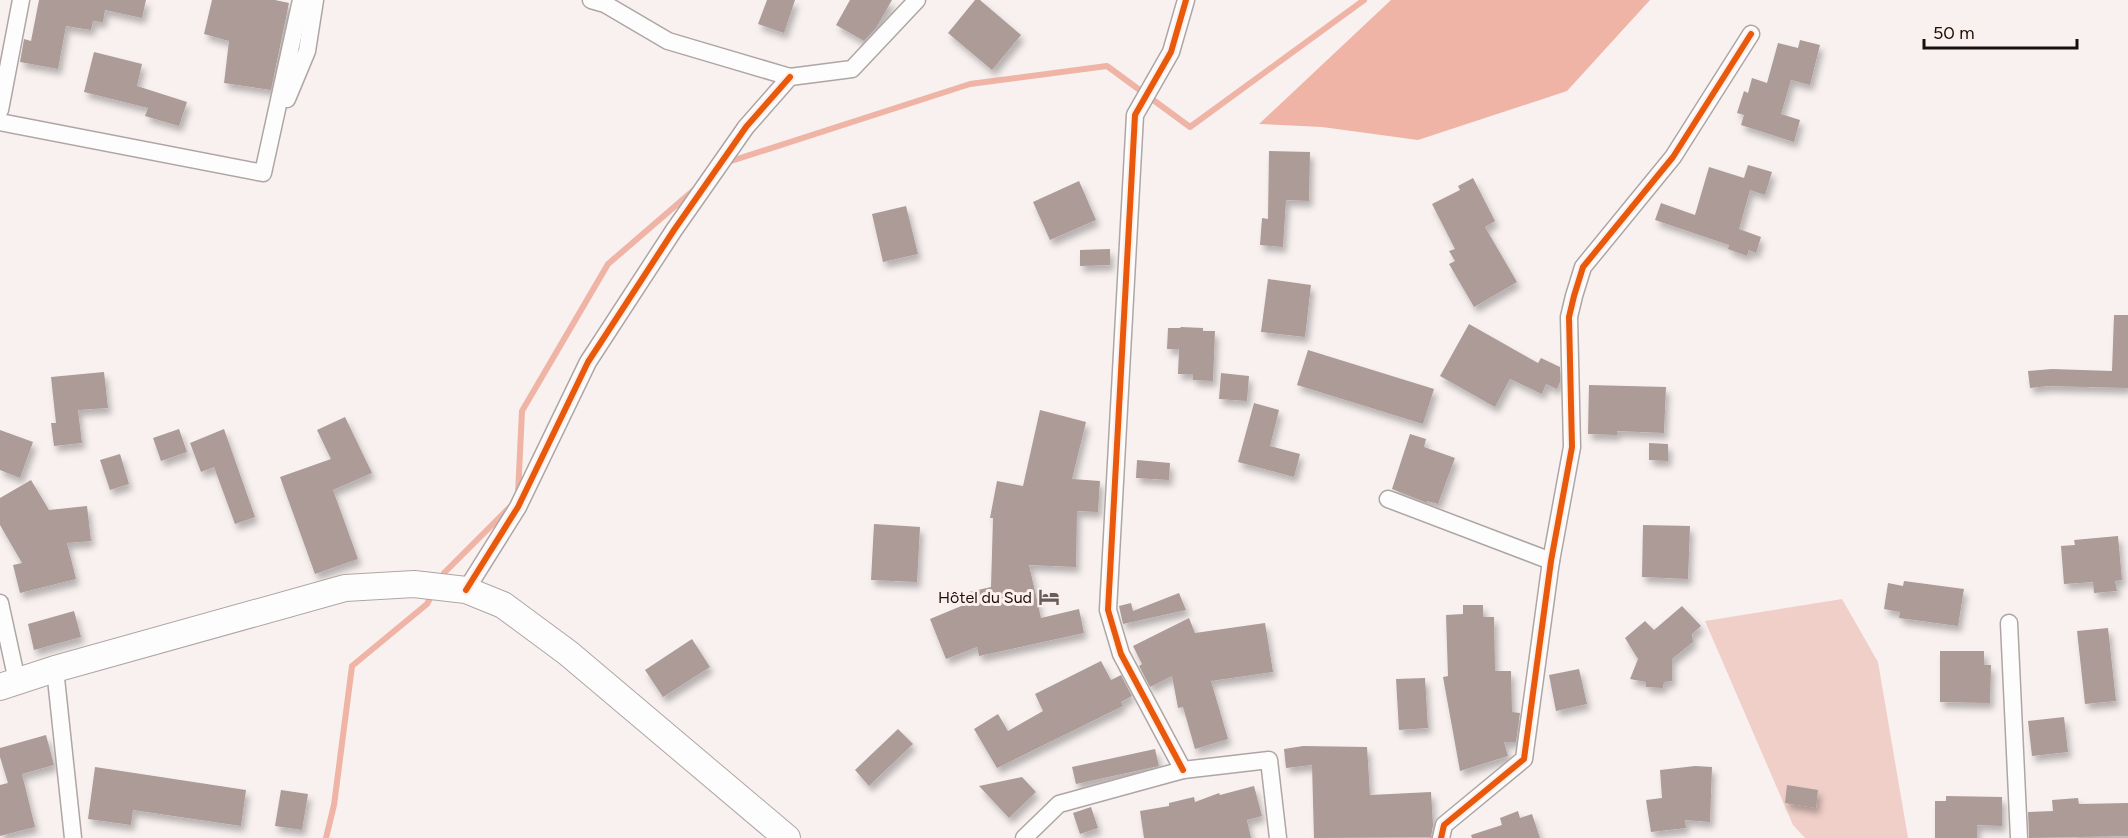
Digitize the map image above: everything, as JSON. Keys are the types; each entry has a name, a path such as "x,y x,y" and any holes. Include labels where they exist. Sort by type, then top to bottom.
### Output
{"main road":[{"path":"9,684 345,588 414,584 471,592 503,605 536,628 787,838"}],"street":[{"path":"0,110 21,0"},
{"path":"0,122 262,173 301,0"},
{"path":"276,110 283,111 307,51 315,0"},
{"path":"591,0 605,4 668,41 790,77 852,69 917,0"},
{"path":"1183,770 1121,654 1108,610 1135,115 1171,52 1186,0"},
{"path":"1441,838 1444,825 1524,759 1551,561 1572,447 1569,317 1583,267 1673,157 1751,34"},
{"path":"471,592 518,507 588,362 674,230 733,145 790,77"},
{"path":"1388,499 1551,561"},
{"path":"0,603 9,684"},
{"path":"2009,623 2019,838"},
{"path":"55,669 73,838"},
{"path":"1024,838 1059,804 1183,770 1269,760 1278,838"}],"shaded area":[{"path":"1391,0 1650,0 1567,91 1418,140 1322,127 1259,124"},
{"path":"1842,599 1878,662 1908,838 1805,838 1793,825 1705,621"}],"building":[{"path":"39,0 146,0 142,18 105,10 103,22 93,21 91,30 66,26 58,69 20,62 24,39 31,41"},
{"path":"212,0 275,0 289,3 271,90 224,83 229,41 204,34"},
{"path":"767,0 795,0 784,33 758,24"},
{"path":"850,0 892,0 876,28 864,41 836,25"},
{"path":"975,0 980,0 1021,35 992,70 948,33"},
{"path":"1800,40 1820,45 1810,85 1791,80 1781,114 1800,120 1794,142 1741,125 1744,115 1737,113 1744,91 1748,93 1752,78 1767,83 1778,43 1798,48"},
{"path":"94,52 142,64 137,86 187,102 179,126 145,116 148,108 84,92"},
{"path":"1269,151 1310,152 1309,201 1286,200 1283,247 1260,245 1262,218 1268,219"},
{"path":"1748,165 1772,172 1765,195 1750,190 1739,229 1761,237 1756,253 1749,250 1747,256 1728,249 1729,245 1655,220 1661,203 1695,215 1709,167 1744,178"},
{"path":"1473,178 1495,221 1485,227 1517,282 1474,307 1449,264 1455,261 1449,251 1455,249 1432,204 1460,190 1458,186"},
{"path":"1079,181 1096,220 1050,240 1033,202"},
{"path":"906,206 918,254 883,262 872,214"},
{"path":"1110,249 1110,265 1080,266 1080,250"},
{"path":"1268,279 1311,285 1305,337 1261,332"},
{"path":"2114,315 2128,315 2128,388 2048,386 2030,388 2028,371 2052,369 2112,371"},
{"path":"1469,324 1538,363 1541,358 1560,367 1560,382 1557,389 1546,384 1542,394 1510,379 1495,407 1440,376"},
{"path":"1181,327 1215,331 1213,381 1193,380 1193,374 1178,374 1179,349 1167,349 1168,328"},
{"path":"1308,350 1434,389 1423,424 1297,385"},
{"path":"104,372 108,408 78,410 82,443 54,446 51,423 56,423 51,377"},
{"path":"1221,373 1249,376 1247,401 1219,399"},
{"path":"1589,385 1666,387 1664,433 1617,431 1617,435 1588,434"},
{"path":"1254,403 1279,410 1270,446 1300,454 1294,477 1238,462"},
{"path":"1040,410 1086,422 1072,479 1100,481 1098,512 1077,511 1076,567 1029,565 1041,618 1079,609 1084,633 979,656 977,647 946,659 930,619 971,602 969,592 991,587 993,518 990,518 997,481 1023,486"},
{"path":"345,417 372,473 333,490 358,559 315,574 280,477 331,459 317,430"},
{"path":"179,429 187,452 161,461 153,438"},
{"path":"224,429 255,517 235,524 214,467 201,472 190,443"},
{"path":"0,430 33,442 20,478 0,470"},
{"path":"1410,434 1426,439 1424,447 1455,458 1438,504 1427,501 1427,503 1392,489"},
{"path":"1649,443 1668,444 1668,461 1649,460"},
{"path":"120,454 129,484 110,490 100,460"},
{"path":"1137,460 1170,463 1169,480 1136,478"},
{"path":"31,480 49,510 87,506 91,541 67,543 76,579 20,593 13,565 22,563 0,525 0,498"},
{"path":"874,524 920,527 917,582 871,580"},
{"path":"1643,525 1690,526 1688,579 1642,577"},
{"path":"2118,536 2122,580 2115,581 2117,591 2094,593 2093,582 2064,584 2061,546 2075,545 2074,540"},
{"path":"1904,581 1964,589 1958,626 1899,618 1900,612 1884,609 1888,583 1903,586"},
{"path":"1179,593 1186,610 1123,624 1119,606 1131,603 1133,611"},
{"path":"1463,605 1483,605 1483,617 1494,617 1495,671 1511,671 1512,712 1520,713 1516,742 1504,742 1508,756 1460,771 1443,677 1448,676 1446,615 1463,614"},
{"path":"1682,606 1701,626 1692,634 1693,642 1672,659 1672,681 1664,682 1663,688 1646,687 1646,682 1630,679 1638,659 1625,638 1645,621 1654,630"},
{"path":"74,611 81,637 34,650 28,624"},
{"path":"1189,618 1195,633 1265,623 1273,672 1211,681 1228,739 1195,749 1183,707 1178,708 1172,676 1150,687 1139,666 1142,664 1133,646"},
{"path":"2108,628 2116,701 2085,704 2077,631"},
{"path":"692,639 710,667 663,697 645,670"},
{"path":"1940,651 1984,651 1984,665 1991,665 1990,703 1940,702"},
{"path":"1101,661 1111,680 1121,675 1132,696 1121,702 1123,706 997,768 974,729 998,714 1008,731 1043,711 1035,694"},
{"path":"1579,669 1587,704 1556,711 1549,675"},
{"path":"1425,678 1428,728 1399,730 1396,679"},
{"path":"2064,717 2068,752 2032,756 2028,721"},
{"path":"898,729 913,744 869,786 855,770"},
{"path":"46,735 54,765 22,774 35,827 0,836 0,785 8,783 0,757 0,748"},
{"path":"1303,746 1367,747 1370,795 1431,792 1433,825 1431,837 1314,838 1312,765 1286,768 1284,749"},
{"path":"1155,749 1159,766 1076,784 1072,767"},
{"path":"1695,766 1712,767 1710,822 1685,820 1686,828 1651,832 1646,800 1662,798 1660,770"},
{"path":"95,767 246,790 241,826 133,810 131,825 88,819"},
{"path":"1022,777 1036,792 1009,818 979,786"},
{"path":"1787,785 1818,790 1816,808 1785,803"},
{"path":"1254,786 1262,816 1247,820 1251,838 1144,838 1140,811 1169,806 1169,803 1194,797 1195,802 1219,793 1220,795"},
{"path":"281,790 308,794 302,830 275,826"},
{"path":"1946,796 2002,797 2002,826 1977,825 1977,838 1935,838 1935,801 1946,801"},
{"path":"2078,798 2079,804 2128,803 2128,836 2029,838 2028,812 2053,811 2052,800"},
{"path":"1091,807 1098,828 1080,834 1073,813"},
{"path":"1518,811 1520,818 1532,814 1540,838 1472,838 1471,835 1502,825 1500,818"}],"waterway":[{"path":"725,163 970,84 1107,66 1190,127 1364,0"},
{"path":"518,494 522,411 608,264 695,189"},
{"path":"441,579 444,573 510,507"},
{"path":"326,838 334,805 352,666 427,604 433,593"}],"cycle path":[{"path":"1183,770 1121,654 1108,610 1135,115 1171,52 1186,0"},
{"path":"1441,838 1444,825 1524,759 1551,561 1572,447 1569,317 1583,267 1673,157 1751,34"},
{"path":"466,590 518,507 588,362 674,230 746,127 790,77"}],"place":[{"name":"Hôtel du Sud","path":"1049,597"}]}
